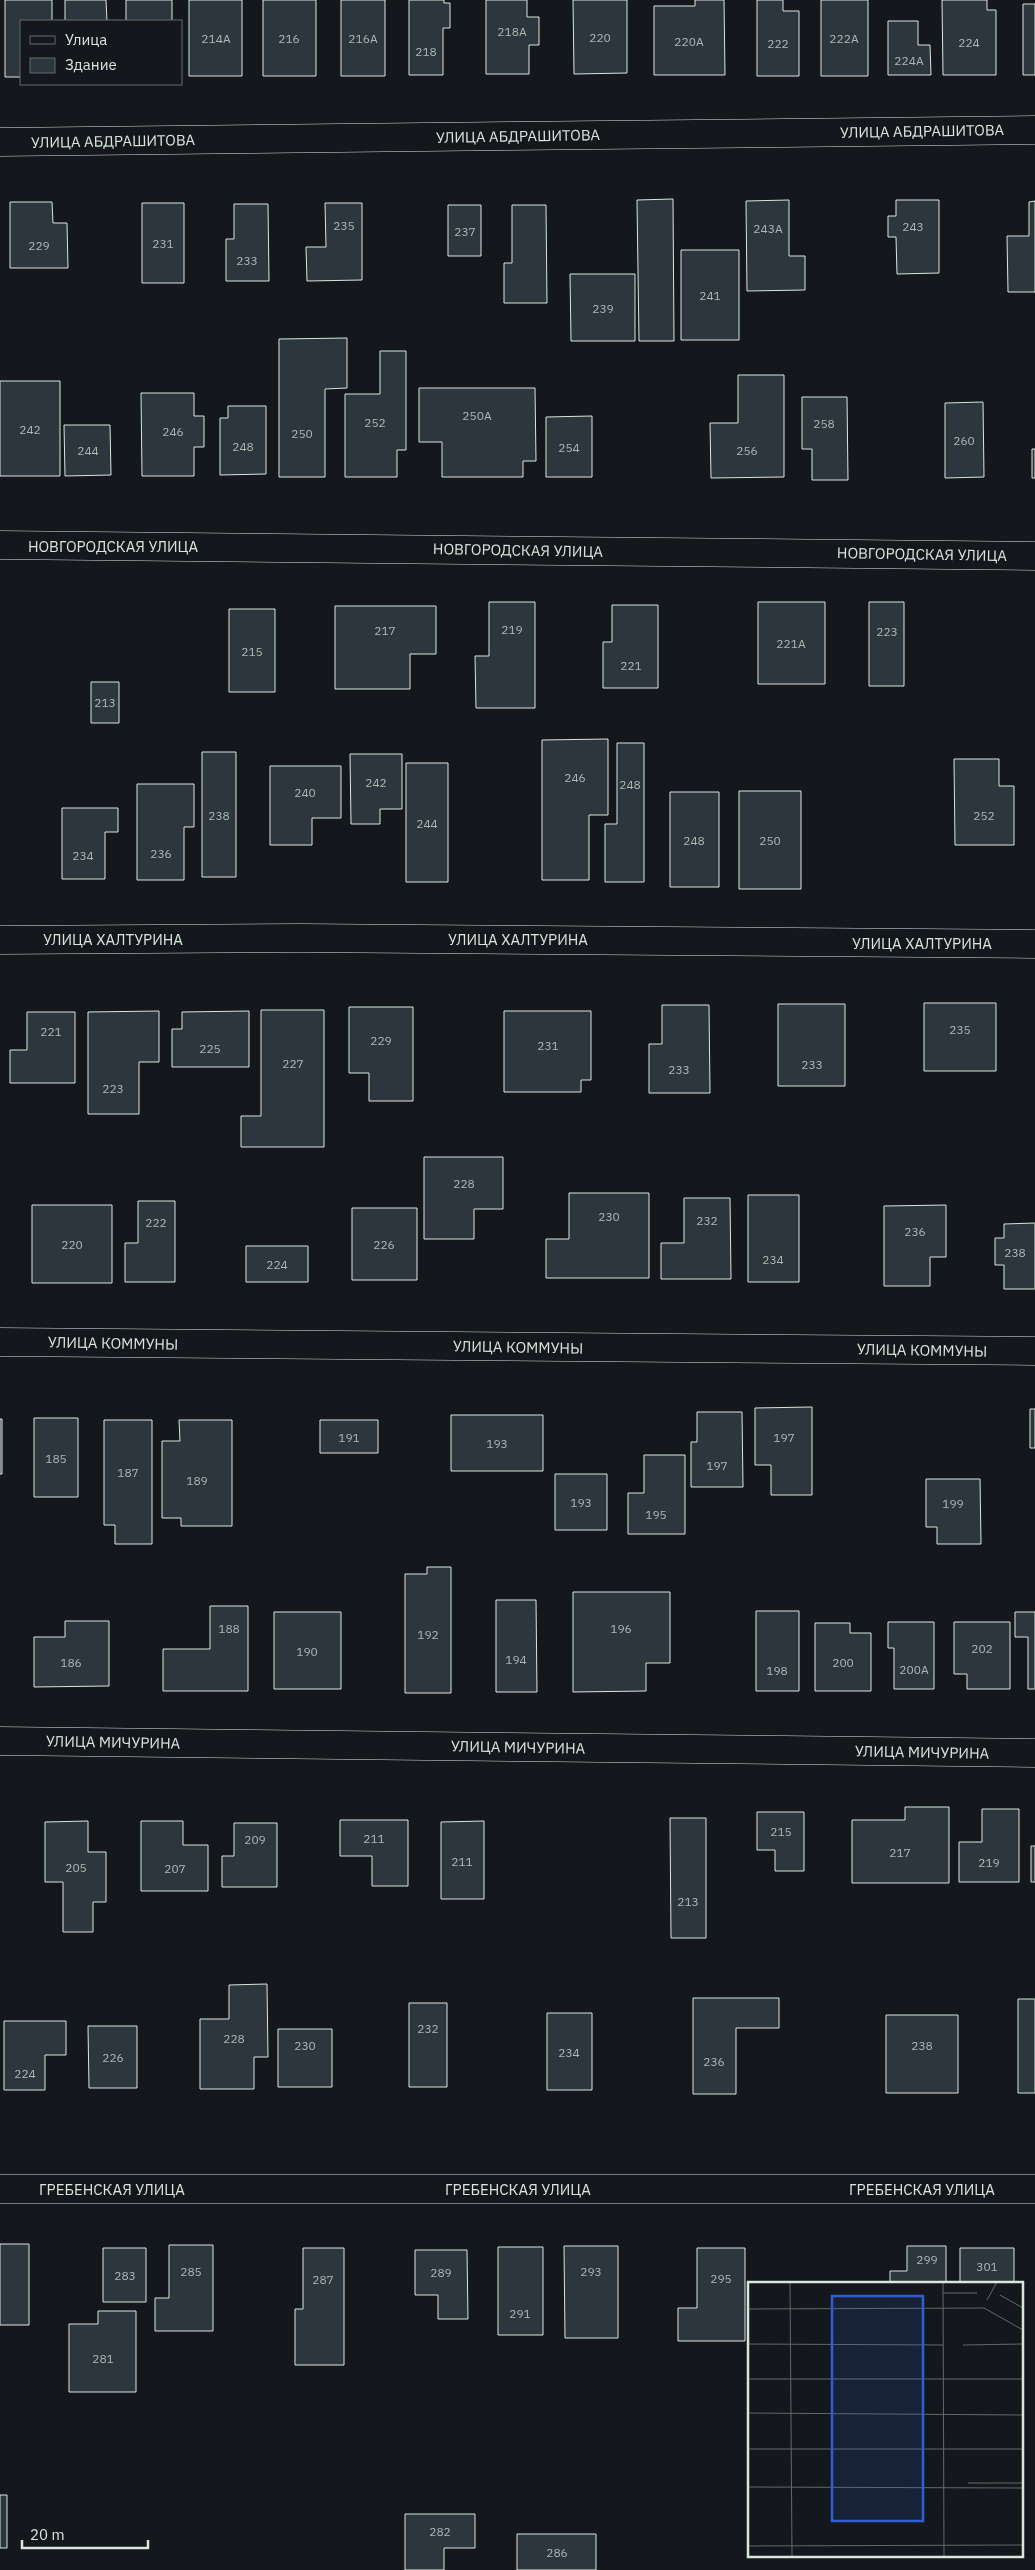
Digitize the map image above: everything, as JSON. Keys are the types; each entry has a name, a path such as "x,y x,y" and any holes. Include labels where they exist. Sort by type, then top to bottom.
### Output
{"street":[{"name":"УЛИЦА АБДРАШИТОВА","path":"0,142 1035,130"},
{"name":"НОВГОРОДСКАЯ УЛИЦА","path":"0,545 1035,556"},
{"name":"УЛИЦА ХАЛТУРИНА","path":"0,940 301,938 1035,944"},
{"name":"УЛИЦА КОММУНЫ","path":"0,1342 1035,1351"},
{"name":"УЛИЦА МИЧУРИНА","path":"0,1741 1035,1753"},
{"name":"ГРЕБЕНСКАЯ УЛИЦА","path":"0,2189 1035,2189"}],"building":[{"path":"5,0 52,0 52,20 20,20 20,77 5,77"},
{"path":"65,0 106,0 107,20 65,20"},
{"path":"126,0 172,0 172,20 126,20"},
{"path":"189,0 242,0 242,76 189,76"},
{"path":"263,0 316,0 316,76 263,76"},
{"path":"341,0 385,0 385,76 341,76"},
{"path":"409,0 444,0 444,3 450,3 450,28 443,28 443,75 409,75"},
{"path":"486,0 527,0 527,17 539,17 539,45 529,45 529,74 486,74"},
{"path":"573,0 627,0 627,73 574,74"},
{"path":"695,0 724,0 725,75 654,75 654,6 695,6"},
{"path":"757,0 783,0 783,11 799,11 799,76 757,76"},
{"path":"821,0 868,0 868,76 821,76"},
{"path":"942,0 987,0 987,10 996,10 996,75 943,75"},
{"path":"1023,4 1035,4 1035,75 1023,75"},
{"path":"888,21 918,21 918,45 930,45 931,75 888,75"},
{"path":"673,199 674,341 639,341 637,200"},
{"path":"789,200 789,256 805,256 805,290 747,291 746,201"},
{"path":"896,200 939,200 939,273 897,274 896,237 888,237 888,216 896,216"},
{"path":"1035,201 1035,292 1008,292 1007,236 1029,236 1029,202"},
{"path":"10,202 52,202 53,223 67,223 68,268 10,268"},
{"path":"142,203 184,203 184,283 142,283"},
{"path":"325,203 362,203 362,280 307,281 306,247 326,247"},
{"path":"234,204 268,204 269,281 226,281 226,239 234,239"},
{"path":"448,205 481,205 481,256 448,256"},
{"path":"512,205 546,205 547,303 504,303 504,263 512,263"},
{"path":"681,250 739,250 739,340 681,340"},
{"path":"570,274 635,274 635,341 571,341"},
{"path":"347,338 347,388 325,389 325,477 279,477 279,339"},
{"path":"380,351 406,351 406,450 397,450 397,477 345,477 345,394 380,394"},
{"path":"738,375 784,375 784,477 711,478 710,423 738,423"},
{"path":"0,381 60,381 60,476 0,476"},
{"path":"419,388 535,388 536,461 523,461 523,477 442,477 442,442 419,442"},
{"path":"141,393 194,393 194,416 204,416 204,447 194,447 194,476 142,476"},
{"path":"802,397 847,397 848,480 812,480 812,449 802,449"},
{"path":"983,402 984,477 945,478 945,403"},
{"path":"228,406 266,406 266,474 220,475 220,418 228,418"},
{"path":"592,416 592,477 546,477 546,417"},
{"path":"64,425 110,425 111,475 65,476"},
{"path":"1032,449 1035,449 1035,478 1032,478"},
{"path":"489,602 535,602 535,708 476,708 475,656 489,656"},
{"path":"758,602 825,602 825,684 758,684"},
{"path":"869,602 904,602 904,686 869,686"},
{"path":"612,605 658,605 658,688 603,688 603,642 612,642"},
{"path":"335,606 436,606 436,654 410,654 410,689 335,689"},
{"path":"229,609 275,609 275,692 229,692"},
{"path":"91,682 119,682 119,723 91,723"},
{"path":"608,739 608,815 589,815 589,880 542,880 542,740"},
{"path":"617,743 644,743 644,882 605,882 605,824 617,824"},
{"path":"202,752 236,752 236,877 202,877"},
{"path":"350,754 402,754 402,809 380,809 380,824 351,824"},
{"path":"954,759 999,759 999,786 1014,786 1014,845 955,845"},
{"path":"406,763 448,763 448,882 406,882"},
{"path":"270,766 341,766 341,818 312,818 312,845 270,845"},
{"path":"137,784 194,784 194,827 184,827 184,880 137,880"},
{"path":"739,791 801,791 801,889 739,889"},
{"path":"670,792 719,792 719,887 670,887"},
{"path":"62,808 118,808 118,832 105,832 105,879 62,879"},
{"path":"924,1003 996,1003 996,1071 924,1071"},
{"path":"778,1004 845,1004 845,1086 778,1086"},
{"path":"662,1005 709,1005 710,1093 649,1093 649,1044 662,1044"},
{"path":"349,1007 413,1007 413,1101 369,1101 369,1073 349,1073"},
{"path":"261,1010 324,1010 324,1147 241,1147 241,1116 261,1116"},
{"path":"159,1011 159,1062 139,1062 139,1114 88,1114 88,1012"},
{"path":"249,1011 249,1067 172,1067 172,1029 182,1029 182,1012"},
{"path":"504,1011 591,1011 591,1080 581,1080 581,1092 504,1092"},
{"path":"27,1012 75,1012 75,1083 10,1083 10,1050 27,1050"},
{"path":"424,1157 503,1157 503,1209 474,1209 474,1239 424,1239"},
{"path":"569,1193 649,1193 649,1278 546,1278 546,1239 569,1239"},
{"path":"748,1195 799,1195 799,1282 748,1282"},
{"path":"684,1198 730,1198 731,1279 661,1279 661,1243 684,1243"},
{"path":"138,1201 175,1201 175,1282 125,1282 125,1243 138,1243"},
{"path":"32,1205 112,1205 112,1283 32,1283"},
{"path":"946,1205 946,1257 930,1257 930,1286 884,1286 884,1206"},
{"path":"352,1208 417,1208 417,1280 352,1280"},
{"path":"1035,1223 1035,1289 1004,1289 1004,1265 995,1265 995,1238 1004,1238 1004,1224"},
{"path":"246,1246 308,1246 308,1282 246,1282"},
{"path":"812,1407 812,1495 771,1495 771,1465 755,1465 755,1408"},
{"path":"1030,1409 1035,1409 1035,1448 1030,1448"},
{"path":"697,1412 742,1412 743,1487 691,1487 691,1442 697,1442"},
{"path":"451,1415 543,1415 543,1471 451,1471"},
{"path":"34,1418 78,1418 78,1497 34,1497"},
{"path":"0,1419 2,1419 2,1474 0,1474"},
{"path":"104,1420 152,1420 152,1544 115,1544 115,1525 104,1525"},
{"path":"179,1420 232,1420 232,1526 181,1526 181,1518 162,1518 162,1441 180,1441"},
{"path":"320,1420 378,1420 378,1453 320,1453"},
{"path":"644,1455 685,1455 685,1534 628,1534 628,1493 644,1493"},
{"path":"555,1474 607,1474 607,1530 555,1530"},
{"path":"926,1479 980,1479 981,1544 937,1544 937,1527 926,1527"},
{"path":"427,1567 451,1567 451,1693 405,1693 405,1574 427,1574"},
{"path":"573,1592 670,1592 670,1663 646,1663 646,1691 573,1692"},
{"path":"496,1600 536,1600 537,1692 496,1692"},
{"path":"210,1606 248,1606 248,1691 163,1691 163,1649 210,1649"},
{"path":"756,1611 799,1611 799,1691 756,1691"},
{"path":"274,1612 341,1612 341,1689 274,1689"},
{"path":"1015,1612 1035,1612 1035,1689 1028,1689 1028,1637 1015,1637"},
{"path":"65,1621 109,1621 109,1686 34,1687 34,1637 65,1637"},
{"path":"888,1622 934,1622 934,1689 894,1689 894,1648 888,1648"},
{"path":"954,1622 1010,1622 1010,1689 967,1689 967,1674 954,1674"},
{"path":"815,1623 850,1623 850,1633 871,1633 871,1691 815,1691"},
{"path":"905,1807 949,1807 949,1883 852,1883 852,1820 905,1820"},
{"path":"982,1809 1019,1809 1019,1882 959,1882 959,1842 982,1842"},
{"path":"757,1812 804,1812 804,1871 775,1871 775,1850 757,1850"},
{"path":"670,1818 706,1818 706,1938 671,1938"},
{"path":"340,1820 408,1820 408,1886 372,1886 372,1856 340,1856"},
{"path":"88,1821 88,1852 106,1852 106,1902 93,1902 93,1932 63,1932 63,1882 45,1882 45,1822"},
{"path":"141,1821 183,1821 183,1845 208,1845 208,1891 141,1891"},
{"path":"484,1821 484,1899 441,1899 441,1822"},
{"path":"234,1823 277,1823 277,1887 222,1887 222,1856 234,1856"},
{"path":"1031,1846 1035,1846 1035,1882 1031,1882"},
{"path":"267,1984 268,2057 254,2057 254,2089 200,2089 200,2019 229,2019 229,1985"},
{"path":"693,1998 779,1998 779,2028 736,2028 736,2094 693,2094"},
{"path":"1018,1999 1035,1999 1035,2093 1018,2093"},
{"path":"409,2003 447,2003 447,2087 409,2087"},
{"path":"547,2013 592,2013 592,2090 547,2090"},
{"path":"886,2015 958,2015 958,2093 886,2093"},
{"path":"4,2021 66,2021 66,2055 45,2055 45,2090 4,2090"},
{"path":"88,2026 137,2026 137,2088 89,2088"},
{"path":"278,2029 332,2029 332,2087 278,2087"},
{"path":"0,2244 29,2244 29,2325 0,2325"},
{"path":"169,2245 213,2245 213,2331 155,2331 155,2298 169,2298"},
{"path":"564,2246 618,2246 618,2338 565,2338"},
{"path":"907,2246 946,2246 946,2282 890,2282 890,2271 907,2271"},
{"path":"498,2247 543,2247 543,2335 498,2335"},
{"path":"103,2248 146,2248 146,2302 103,2302"},
{"path":"303,2248 344,2248 344,2365 295,2365 295,2309 303,2309"},
{"path":"697,2248 745,2248 745,2341 678,2341 678,2308 697,2308"},
{"path":"960,2248 1014,2248 1014,2282 960,2282"},
{"path":"415,2250 467,2250 468,2319 438,2319 438,2295 415,2295"},
{"path":"98,2311 136,2311 136,2392 69,2392 69,2324 98,2324"},
{"path":"0,2495 7,2495 7,2548 0,2548"},
{"path":"405,2514 475,2514 475,2548 444,2548 444,2570 405,2570"},
{"path":"517,2534 596,2534 596,2570 517,2570"}]}
